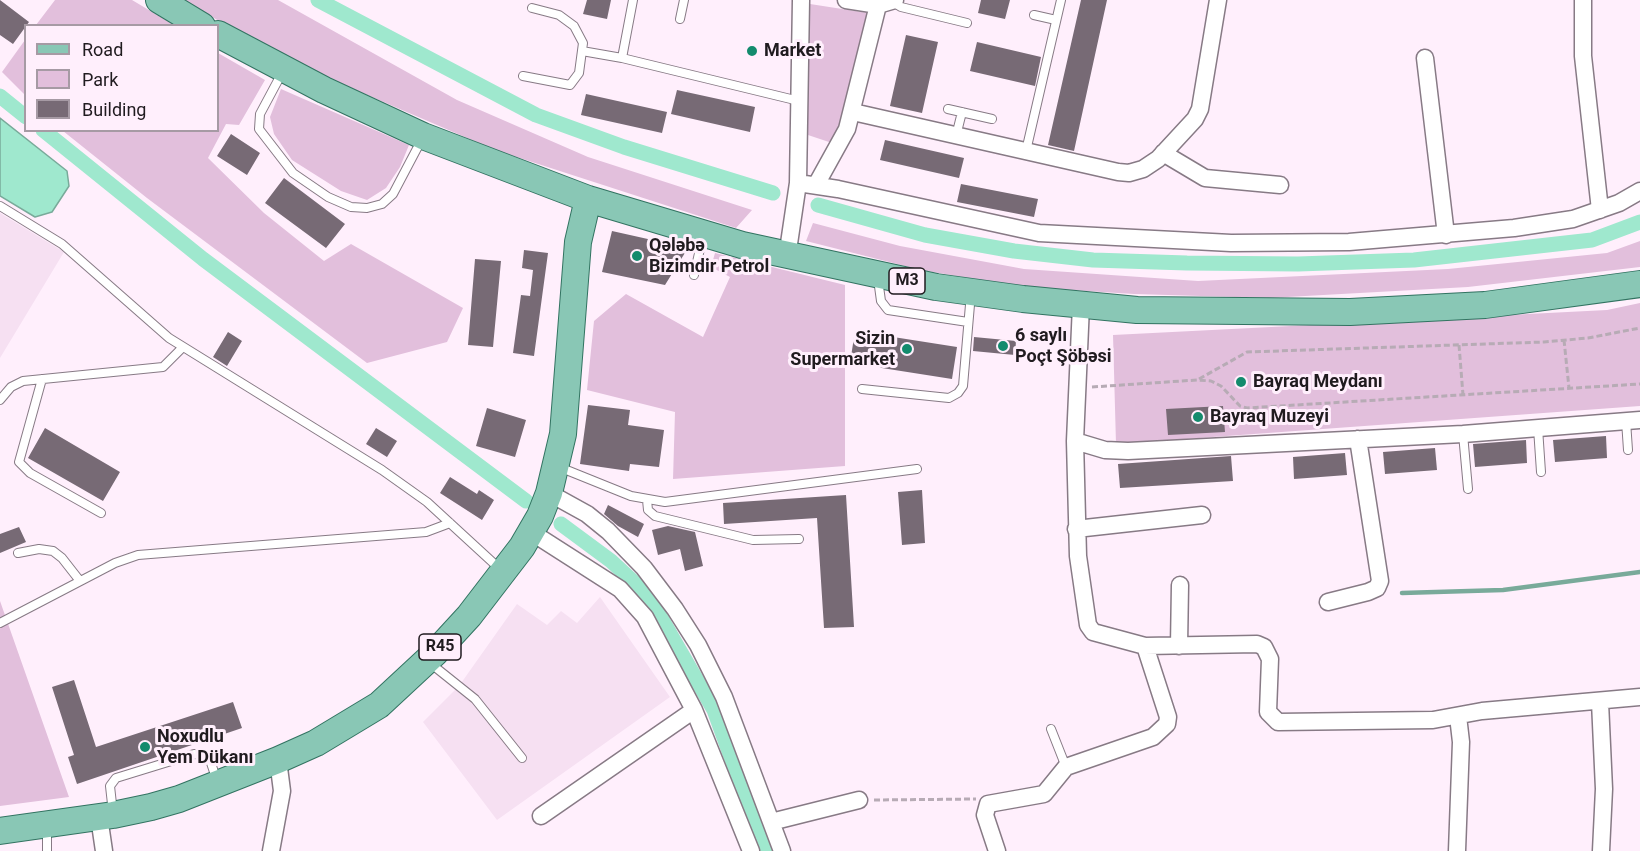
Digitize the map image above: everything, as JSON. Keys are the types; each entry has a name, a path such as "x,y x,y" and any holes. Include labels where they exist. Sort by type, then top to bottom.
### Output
{"main road":[{"path":"159,0 199,24"},
{"name":"M3","path":"219,35 284,70 423,136 588,199 703,235 788,257 971,293 1081,305 1210,312 1423,309 1496,304 1640,284"},
{"name":"R45","path":"0,831 106,816 179,800 278,760 353,722 379,705 427,661 503,573 531,532 549,493 557,466 567,401 578,242 588,199"}],"street":[{"path":"788,257 798,183 801,0"},
{"path":"816,185 840,146 889,2 846,0"},
{"path":"853,112 1129,172 1143,169 1164,153 1195,119 1200,109 1218,0"},
{"path":"1583,0 1583,56 1599,210"},
{"path":"1425,58 1446,235"},
{"path":"1164,153 1205,178 1280,184"},
{"path":"798,183 1039,233 1231,243 1349,242 1446,235 1573,219 1619,203 1640,191"},
{"path":"1081,305 1075,441 1076,529 1088,625 1092,632 1145,646 1257,645 1264,647 1270,659 1268,712 1278,722 1421,720 1513,708 1640,697"},
{"path":"1075,441 1105,450 1128,451 1463,434 1633,421"},
{"path":"1328,602 1368,592 1377,588 1380,581 1358,439"},
{"path":"549,493 587,514 608,531 644,568 675,609 698,645 724,698 782,851"},
{"path":"1076,529 1202,515"},
{"path":"531,532 604,578 634,604 645,617 694,710 751,851"},
{"path":"1179,646 1180,585"},
{"path":"997,851 985,815 988,804 1044,794 1066,767 1154,738 1167,724 1168,717 1145,646"},
{"path":"1600,702 1604,789 1601,851"},
{"path":"541,816 694,710"},
{"path":"1457,851 1461,742 1458,716"},
{"path":"271,851 282,791 278,760"},
{"path":"771,822 859,800"},
{"path":"104,851 106,816"}],"lane":[{"path":"622,58 633,0"},
{"path":"680,19 684,0"},
{"path":"1026,151 1061,0"},
{"path":"889,2 967,23"},
{"path":"523,76 570,85 579,73 582,51 583,43 574,26 559,15 532,8"},
{"path":"1034,15 1056,21"},
{"path":"582,51 622,58 799,100"},
{"path":"284,70 260,114 259,129 293,173 328,197 351,207 367,208 382,204 393,194 423,136"},
{"path":"948,109 992,119"},
{"path":"956,136 962,112"},
{"path":"0,206 62,244 140,315 183,348 382,470 427,502 503,573"},
{"path":"694,274 703,235"},
{"path":"878,276 881,301 888,310 969,322"},
{"path":"862,389 949,398 958,393 963,386 971,293"},
{"path":"0,400 11,387 23,381 163,367 183,348"},
{"path":"42,379 19,462 30,473 101,513"},
{"path":"1628,450 1633,421"},
{"path":"1538,428 1541,472"},
{"path":"1463,434 1468,489"},
{"path":"557,466 647,500 665,502 916,469"},
{"path":"647,500 648,510 655,516 753,540 799,539"},
{"path":"0,623 115,563 138,555 426,532 450,523"},
{"path":"18,554 39,549 53,551 62,558 80,581"},
{"path":"427,661 475,699 522,758"},
{"path":"1051,729 1066,767"},
{"path":"106,816 110,786 116,778 194,754 203,755 210,760 218,784"},
{"path":"47,825 47,851"}],"path":[{"path":"1197,380 1247,352 1564,340 1640,328"},
{"path":"1564,340 1569,388"},
{"path":"1459,345 1463,395"},
{"path":"1077,388 1197,380 1221,386 1240,406 1247,408 1640,384"},
{"path":"859,800 975,798 988,804"}],"shaded area":[{"path":"0,118 67,171 69,186 52,212 35,217 0,196"},
{"path":"0,213 64,252 0,358"},
{"path":"600,597 670,697 497,820 423,722 459,686 517,604 547,625 561,611 577,623"}],"green space":[{"path":"55,0 132,0 172,24 37,24"},
{"path":"183,0 278,0 457,100 588,157 752,210 736,228 495,150 344,85 243,35"},
{"path":"810,4 868,13 847,110 832,143 805,134"},
{"path":"24,41 24,94 2,72"},
{"path":"219,54 265,80 239,125 226,124 208,158 264,213 324,261 351,244 463,308 447,342 367,363 147,198 64,132 219,132"},
{"path":"281,89 409,145 400,167 386,188 367,200 341,191 292,160 274,134 270,117"},
{"path":"813,223 900,246 1024,269 1198,281 1448,269 1607,253 1640,241 1640,267 1468,287 1269,298 1134,294 1022,287 921,270 806,241"},
{"path":"715,253 845,285 845,466 673,479 675,412 587,390 594,321 626,294 703,337 730,277 711,267"},
{"path":"1640,303 1640,406 1116,444 1113,335 1607,310"},
{"path":"0,601 69,797 0,806"}],"building":[{"path":"0,0 29,22 24,24 24,29 13,44 0,35"},
{"path":"587,0 611,0 607,19 583,14"},
{"path":"981,0 1010,0 1005,19 978,13"},
{"path":"1081,0 1107,0 1074,151 1048,145"},
{"path":"906,35 938,42 922,113 890,106"},
{"path":"977,42 1041,57 1035,86 970,71"},
{"path":"677,90 755,107 750,132 671,114"},
{"path":"586,94 667,112 662,133 581,115"},
{"path":"231,134 260,153 247,175 217,156"},
{"path":"885,140 964,158 959,178 880,160"},
{"path":"284,178 345,224 326,248 265,203"},
{"path":"961,184 1038,199 1034,217 957,202"},
{"path":"612,231 688,248 665,285 602,272"},
{"path":"524,250 548,253 534,356 513,353 521,295 530,296 533,270 522,268"},
{"path":"475,259 501,261 493,347 468,345"},
{"path":"855,331 957,347 952,379 850,363"},
{"path":"228,332 242,341 227,366 213,357"},
{"path":"974,337 1016,341 1015,355 973,351"},
{"path":"588,405 630,410 628,425 664,430 659,467 630,464 629,471 580,464"},
{"path":"1223,406 1225,432 1168,435 1166,409"},
{"path":"487,408 526,420 515,457 476,446"},
{"path":"45,428 120,472 103,501 28,458"},
{"path":"376,428 397,441 387,457 366,444"},
{"path":"1606,436 1607,458 1555,462 1553,440"},
{"path":"1526,440 1527,463 1475,467 1473,444"},
{"path":"1435,448 1437,470 1385,474 1383,452"},
{"path":"1345,453 1347,475 1294,479 1293,457"},
{"path":"1231,456 1233,481 1120,488 1118,464"},
{"path":"450,477 477,494 479,490 494,500 482,520 440,493"},
{"path":"922,490 925,543 902,545 898,492"},
{"path":"846,495 854,627 824,628 817,518 724,524 723,503"},
{"path":"608,505 644,524 638,537 618,526 604,514"},
{"path":"668,526 695,532 703,566 685,571 680,549 658,555 652,530"},
{"path":"19,527 26,542 0,553 0,534"},
{"path":"74,680 96,747 233,702 242,728 77,784 68,757 74,755 52,687"}],"waterway":[{"path":"318,0 536,115 624,147 773,193"},
{"path":"0,96 24,115"},
{"path":"45,132 203,259 526,501"},
{"path":"818,205 925,235 1014,251 1093,260 1187,263 1298,264 1414,260 1592,240 1640,222"},
{"path":"561,524 611,561 637,585 657,611 714,710 765,851"},
{"path":"1402,593 1503,590 1640,572"}],"place":[{"name":"Market","path":"752,51"},
{"name":"Qələbə Bizimdir Petrol","path":"637,256"},
{"name":"6 saylı Poçt Şöbəsi","path":"1003,346"},
{"name":"Sizin Supermarket","path":"907,349"},
{"name":"Bayraq Meydanı","path":"1241,382"},
{"name":"Bayraq Muzeyi","path":"1198,417"},
{"name":"Noxudlu Yem Dükanı","path":"145,747"}]}
